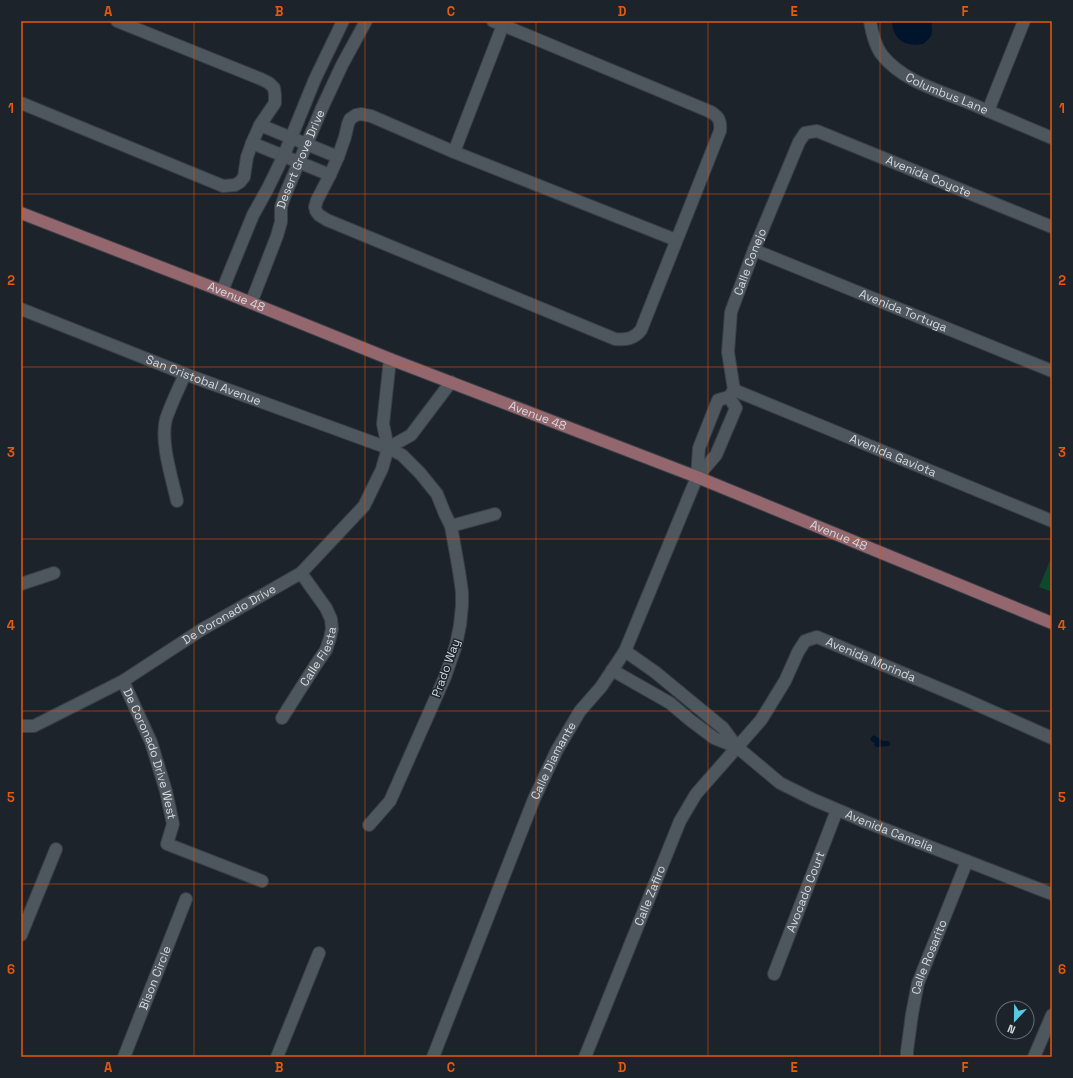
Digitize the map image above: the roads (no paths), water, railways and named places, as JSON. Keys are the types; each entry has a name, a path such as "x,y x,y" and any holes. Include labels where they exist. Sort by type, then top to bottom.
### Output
{"main road":[{"name":"Avenue 48","path":"21,213 222,291 390,359 697,477 1052,623"}],"street":[{"path":"21,103 224,186 240,182 244,178 247,157 252,143 260,125 274,102 276,95 274,88 269,83 261,79 116,21"},
{"path":"344,21 364,25"},
{"name":"Desert Grove Drive","path":"222,291 253,215 284,155 315,78 344,21"},
{"name":"Columbus Lane","path":"870,21 872,35 882,54 896,69 919,84 1052,138"},
{"path":"988,111 1024,21"},
{"path":"454,152 498,23 711,112 720,120 720,131 640,330 634,337 629,339 615,339 326,220 316,211 317,200 338,157 346,137 350,119 356,114 361,114 371,116 454,152 676,240"},
{"name":"Desert Grove Drive","path":"251,303 277,236 281,222 281,207 285,195 306,144 342,65 364,25"},
{"path":"260,125 338,157"},
{"name":"Avenida Coyote","path":"805,133 817,131 1052,227"},
{"name":"Calle Conejo","path":"697,477 716,455 736,408 731,393 728,352 731,312 754,250 799,142 805,133"},
{"path":"252,143 330,175"},
{"path":"268,188 285,195"},
{"name":"Avenida Tortuga","path":"754,250 1052,371"},
{"name":"San Cristobal Avenue","path":"21,309 185,374 388,448"},
{"name":"De Coronado Drive","path":"21,726 34,726 123,682 201,630 301,573 364,506 382,469 388,448 383,424 390,359"},
{"path":"177,501 165,450 164,433 166,420 185,374"},
{"path":"388,448 411,435 451,382"},
{"path":"697,477 699,448 718,400 731,393"},
{"name":"Avenida Gaviota","path":"731,393 1052,521"},
{"name":"Prado Way","path":"370,825 390,800 445,677 456,645 461,619 462,592 451,526 437,494 420,473 402,455 388,448"},
{"name":"Calle Diamante","path":"433,1057 534,799 557,750 580,711 601,687 625,651 697,477"},
{"path":"451,526 495,514"},
{"path":"21,584 54,573"},
{"name":"Calle Fiesta","path":"282,718 326,650 332,629 332,619 326,608 301,573"},
{"name":"Avenida Morinda","path":"737,747 761,720 785,681 798,652 805,641 817,637 962,698 1052,738"},
{"name":"Avenida Camelia","path":"625,651 649,667 723,728 737,747 780,783 812,799 866,822 1052,894"},
{"name":"Avenida Camelia","path":"612,670 670,703 714,738 737,747"},
{"name":"De Coronado Drive West","path":"123,682 151,742 166,791 173,824 167,844 262,880"},
{"path":"659,696 669,684"},
{"path":"21,732 34,726"},
{"name":"Calle Zafiro","path":"588,1056 680,821 696,794 737,747"},
{"name":"Avocado Court","path":"774,974 837,810"},
{"path":"21,935 56,848"},
{"name":"Calle Rosarito","path":"907,1057 912,1014 918,983 966,861"},
{"name":"Bison Circle","path":"124,1057 186,899"},
{"path":"277,1057 319,953"},
{"path":"1034,1057 1052,1015"}],"water":[{"path":"892,21 932,21 931,35 923,44 917,45 906,43 901,41 895,33"},
{"path":"874,735 883,741 889,741 889,746 876,747 874,745 875,743 871,741 871,737"}]}
